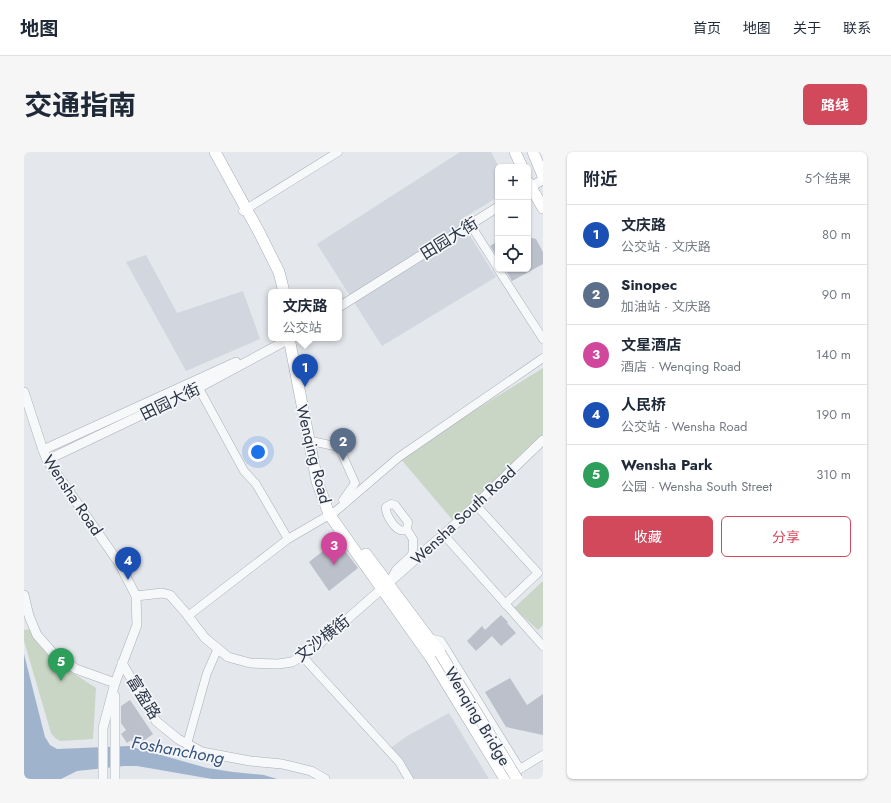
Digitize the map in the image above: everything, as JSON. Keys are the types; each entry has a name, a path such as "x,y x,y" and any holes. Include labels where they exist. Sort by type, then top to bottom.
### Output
{"main road":[{"path":"208,152 244,210 260,232 279,272 283,289"},
{"path":"215,152 256,236 273,276 276,289"},
{"path":"515,152 521,164"},
{"path":"533,152 543,176"},
{"path":"531,189 543,208"},
{"path":"290,341 330,498 332,512"},
{"name":"Wenqing Road","path":"290,341 317,482 332,512 436,655"},
{"path":"386,586 429,638 436,655"},
{"name":"Wenqing Bridge","path":"436,655 518,774"},
{"name":"Wenqing Bridge","path":"436,655 506,779"}],"street":[{"path":"244,210 338,152"},
{"path":"531,185 543,180"},
{"name":"田园大街","path":"342,305 495,209"},
{"path":"470,224 495,264"},
{"path":"500,272 543,339"},
{"name":"田园大街","path":"47,460 283,341"},
{"path":"188,616 288,539 332,512 399,457 543,358"},
{"path":"196,384 244,471 256,484 288,539"},
{"name":"田园大街","path":"43,450 196,384"},
{"name":"Wensha Road","path":"24,392 47,460 119,563 136,596 137,625 115,683 103,728 103,779"},
{"name":"Wensha South Road","path":"386,586 444,535 543,440"},
{"path":"316,442 339,448 355,483 332,512"},
{"path":"476,505 538,573 506,604"},
{"path":"386,586 396,570 412,555 412,539 407,530"},
{"path":"444,535 543,646"},
{"name":"文沙横街","path":"136,596 162,593 170,596 205,638 228,657 250,663 278,664 292,662 311,651 386,586"},
{"path":"24,595 29,616 37,635 52,652 76,668 115,683 115,779"},
{"path":"429,638 441,641 518,774"},
{"path":"187,744 207,673 218,648"},
{"path":"302,656 399,762 409,779"},
{"name":"富盈路","path":"122,663 156,721 178,739 202,752 282,764 312,771 325,779"},
{"path":"506,779 518,774 543,755"}],"shaded area":[{"path":"460,152 491,152 497,164 495,164 495,199 460,220 496,277 382,346 317,244"},
{"path":"146,255 177,313 243,291 260,339 186,371 126,262"},
{"path":"449,713 489,779 407,779 388,750 407,736"}],"green space":[{"path":"543,368 543,440 456,524 399,457"},
{"path":"543,581 543,625 538,630 514,608"},
{"path":"31,629 51,656 96,688 93,739 60,741 51,733 24,641 24,630"}],"water":[{"path":"24,654 45,737 50,745 57,749 129,746 207,768 264,775 277,779 212,779 137,766 124,766 77,771 61,779 24,779"}],"building":[{"path":"531,238 536,239 543,252 543,264 531,271"},
{"path":"495,243 495,254 490,246"},
{"path":"507,272 528,272 512,281"},
{"path":"337,540 358,568 329,591 309,562"},
{"path":"501,615 516,633 501,646 492,636 476,651 467,641 482,626 485,630"},
{"path":"510,678 527,705 543,694 543,735 506,727 485,692"},
{"path":"130,700 153,734 142,742 140,739 133,744 131,740 127,743 121,734 126,730 121,723 121,706"}],"place":[{"name":"文庆路","path":"305,387"},
{"name":"Sinopec","path":"343,461"},
{"name":"文星酒店","path":"334,565"},
{"name":"人民桥","path":"128,580"},
{"name":"Wensha Park","path":"61,681"}],"water label":[{"name":"Foshanchong","path":"178,750"}]}
